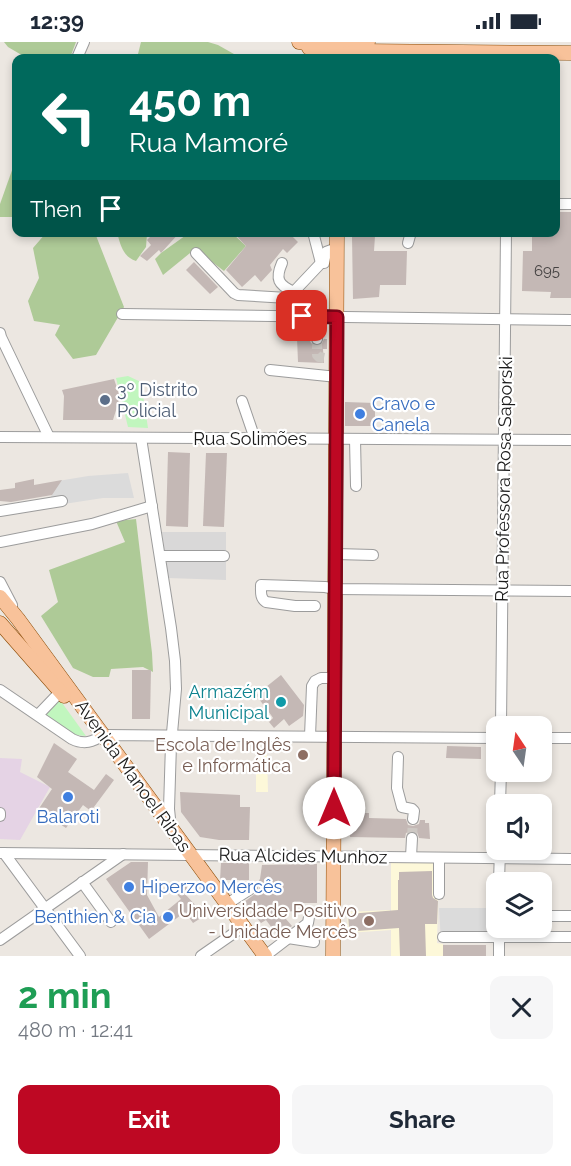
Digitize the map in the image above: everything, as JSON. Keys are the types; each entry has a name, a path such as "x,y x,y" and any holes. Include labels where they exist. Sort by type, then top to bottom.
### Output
{"main road":[{"path":"298,42 334,54"},
{"path":"339,54 368,42"},
{"path":"343,54 362,51 571,53"},
{"path":"333,956 337,377 330,358 337,323 338,237"},
{"name":"Avenida Manoel Ribas","path":"0,597 18,619 256,956"},
{"path":"3,626 16,623 18,619"},
{"name":"Avenida Manoel Ribas","path":"3,626 100,737 171,829 186,855 227,904 265,956"}],"street":[{"path":"314,237 321,263"},
{"name":"Rua Professora Rosa Saporski","path":"501,716 506,237"},
{"path":"286,316 291,295 321,263 324,264 326,252 337,248"},
{"path":"196,253 238,295 291,295"},
{"path":"282,263 278,278 291,295"},
{"path":"122,314 317,316 337,323 505,319 571,320"},
{"path":"317,316 317,334 337,323"},
{"path":"0,333 49,437"},
{"path":"270,370 337,377"},
{"path":"242,401 255,439"},
{"name":"Rua Solimões","path":"0,437 571,441"},
{"path":"141,438 175,661 169,809 171,829"},
{"path":"355,439 356,486"},
{"path":"0,511 62,501"},
{"path":"0,542 92,524 152,506"},
{"path":"336,554 374,555"},
{"path":"160,556 224,556"},
{"path":"0,582 18,619"},
{"path":"315,606 266,602 261,596 261,585 335,589 571,591"},
{"path":"310,736 312,686 321,678 335,678"},
{"path":"0,690 76,741 88,743 100,737 172,735 486,738"},
{"path":"38,715 61,691"},
{"path":"552,738 571,738"},
{"path":"398,757 397,788 402,807 414,812 413,819"},
{"path":"411,857 412,838"},
{"path":"2,853 80,956"},
{"name":"Rua Alcides Munhoz","path":"2,853 439,858 486,855"},
{"path":"0,940 123,854"},
{"path":"439,858 439,894"},
{"name":"Rua Alcides Munhoz","path":"552,858 571,859"},
{"path":"82,882 111,922"},
{"path":"227,904 252,888"},
{"path":"552,916 570,916"},
{"path":"265,956 308,923 309,917"},
{"path":"201,956 237,931"},
{"path":"443,937 486,933"},
{"path":"552,936 571,937"},
{"path":"288,938 314,942"},
{"path":"499,938 499,956"}],"shaded area":[{"path":"128,473 134,498 103,498 51,506 49,501 58,481"},
{"path":"162,532 226,532 226,580 168,578"},
{"path":"256,751 267,751 268,792 256,792"},
{"path":"0,758 22,759 20,772 50,787 20,840 0,839"},
{"path":"439,858 437,943 443,944 443,956 391,956 391,930 348,933 347,912 390,910 391,921 391,862"},
{"path":"439,908 486,908 486,943 441,942"}],"green space":[{"path":"4,42 76,42 72,54 20,54"},
{"path":"141,42 208,42 234,54 138,54"},
{"path":"12,170 12,217 0,217 0,204"},
{"path":"43,237 97,237 124,307 96,355 73,359 55,335 60,325 34,321 28,301 39,278 33,248"},
{"path":"118,237 147,237 146,247 136,261 129,257"},
{"path":"183,237 236,237 246,246 224,271 195,249 163,275 155,259"},
{"path":"128,376 141,382 148,428 128,427 116,378"},
{"path":"136,519 153,672 143,667 111,669 109,677 93,677 73,668 41,616 58,602 49,570 125,542 116,521"},
{"path":"60,700 86,736 76,735 45,715"}],"building":[{"path":"560,212 571,212 571,298 550,298 551,292 522,291 523,251 532,251 532,237 560,237"},
{"path":"150,237 175,237 161,253 159,250 147,261 140,256 151,245 147,240"},
{"path":"238,237 293,237 298,242 287,253 283,249 270,265 272,270 261,282 255,275 242,287 226,270 246,246"},
{"path":"352,237 375,237 374,251 407,251 406,285 380,285 379,297 353,299"},
{"path":"194,262 218,287 210,294 186,270"},
{"path":"297,338 309,339 316,346 321,345 324,339 327,339 327,349 323,349 324,363 298,362"},
{"name":"3º Distrito Policial","path":"114,379 120,397 113,420 63,420 62,390"},
{"name":"Cravo e Canela","path":"345,402 375,403 375,426 345,426"},
{"path":"168,452 190,453 188,527 166,526"},
{"path":"206,453 227,453 224,527 203,526"},
{"path":"34,479 34,485 62,480 52,495 11,502 0,501 0,490 15,488 15,483"},
{"path":"132,670 151,670 150,719 132,719"},
{"name":"Armazém Municipal","path":"281,675 304,705 303,716 289,726 284,719 274,728 269,722 273,718 256,695"},
{"path":"54,743 77,759 68,772 94,790 106,774 114,780 91,811 83,805 66,828 38,810 52,789 37,777"},
{"path":"447,746 481,747 481,759 446,758"},
{"path":"180,792 240,795 240,807 250,807 249,840 219,840 200,837 181,812"},
{"path":"351,813 369,813 369,818 406,819 408,825 413,826 419,824 420,820 425,820 425,823 429,823 430,839 419,838 417,832 412,831 406,833 405,838 350,837"},
{"path":"131,862 148,862 147,895 159,917 181,899 176,893 186,886 189,891 185,894 198,908 203,905 209,913 193,923 185,912 149,939 106,879"},
{"path":"221,863 249,863 249,880 220,880"},
{"path":"317,864 317,903 296,903 297,911 280,912 292,926 278,936 266,920 261,923 244,902 259,891 257,883 260,879 262,865"},
{"path":"432,871 432,895 438,901 437,924 425,924 426,956 400,956 399,928 357,931 357,928 349,928 348,914 398,910 399,872"},
{"path":"443,945 486,945 486,956 443,956"}],"tunnel":[{"path":"317,339 317,355 324,358"},
{"path":"412,838 413,819"}],"place":[{"name":"3º Distrito Policial","path":"105,400"},
{"name":"Cravo e Canela","path":"360,414"},
{"name":"Armazém Municipal","path":"281,702"},
{"name":"Escola de Inglês e Informática","path":"303,755"},
{"name":"Balaroti","path":"68,797"},
{"name":"Hiperzoo Mercês","path":"129,887"},
{"name":"Benthien & Cia","path":"168,917"},
{"name":"Universidade Positivo - Unidade Mercês","path":"369,921"}],"route":[{"path":"302,316 337,317 334,808"}]}
